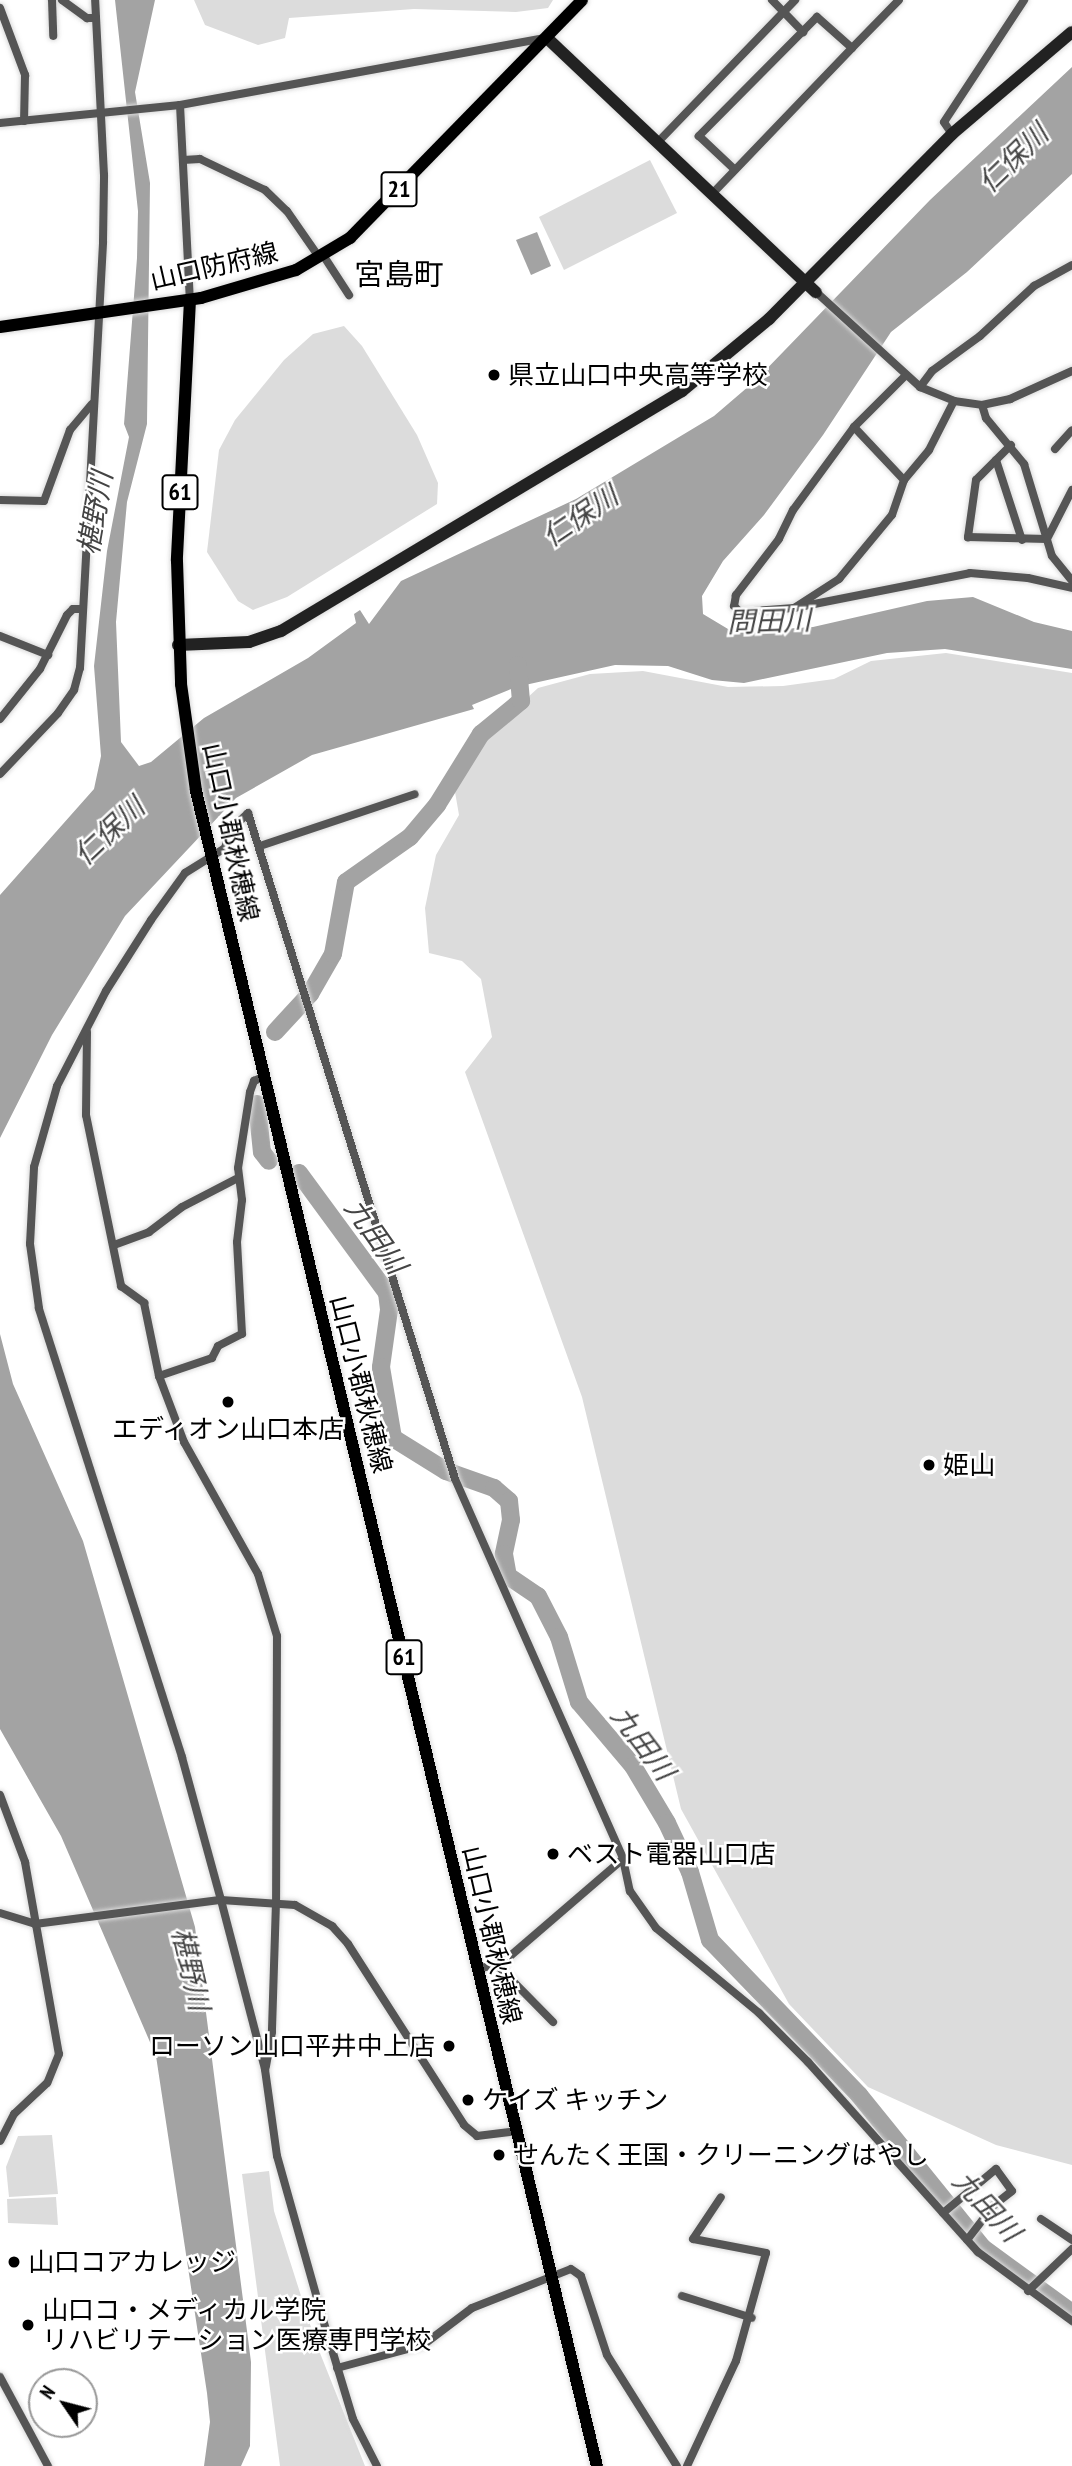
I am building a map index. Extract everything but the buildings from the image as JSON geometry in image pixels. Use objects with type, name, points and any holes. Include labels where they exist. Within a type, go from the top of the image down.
[{"type":"main road","name":"山口防府線","points":[[6,326],[190,300],[272,280],[321,256],[350,238],[582,0]]},
{"type":"main road","name":"山口小郡秋穂線","points":[[190,300],[178,528],[178,645],[196,791],[597,2466]]},
{"type":"street","points":[[52,0],[53,36]]},
{"type":"street","points":[[62,0],[87,18],[96,18]]},
{"type":"street","points":[[0,774],[58,713],[74,690],[80,668],[92,404],[103,311],[105,114],[94,0]]},
{"type":"street","points":[[772,0],[803,32]]},
{"type":"street","points":[[657,142],[795,0]]},
{"type":"street","points":[[712,194],[899,0]]},
{"type":"street","points":[[952,134],[944,122],[1024,0]]},
{"type":"street","points":[[0,9],[25,75],[24,121]]},
{"type":"street","points":[[734,169],[699,136],[817,17],[852,48]]},
{"type":"street","points":[[178,645],[249,642],[281,631],[682,391],[737,347],[952,134],[1072,32]]},
{"type":"street","points":[[0,122],[178,105],[505,49],[547,38],[903,374],[920,387],[954,401],[982,405],[1010,399],[1072,371]]},
{"type":"street","points":[[178,105],[190,300]]},
{"type":"street","points":[[183,160],[200,159],[265,190],[287,211],[349,295]]},
{"type":"street","points":[[920,387],[932,371],[980,336],[1034,286],[1072,265]]},
{"type":"street","points":[[903,374],[854,427],[793,510],[779,539],[736,595],[734,606],[740,612],[794,608],[970,573],[1028,578],[1072,588]]},
{"type":"street","points":[[794,608],[839,579],[892,515],[904,480],[935,441],[954,401]]},
{"type":"street","points":[[0,500],[44,501],[70,430],[92,404]]},
{"type":"street","points":[[982,405],[986,418],[1011,446],[1035,490],[1047,539],[1058,568],[1072,581]]},
{"type":"street","points":[[854,427],[904,480]]},
{"type":"street","points":[[1055,449],[1072,430]]},
{"type":"street","points":[[1011,446],[976,480],[968,537],[1047,539]]},
{"type":"street","points":[[996,460],[1022,540]]},
{"type":"street","points":[[1047,539],[1072,490]]},
{"type":"street","points":[[0,719],[48,655],[67,615],[73,609],[81,609]]},
{"type":"street","points":[[0,636],[48,655]]},
{"type":"street","points":[[260,846],[415,794]]},
{"type":"street","points":[[377,2466],[353,2419],[277,2156],[265,2069],[183,1756],[39,1308],[29,1213],[34,1167],[53,1098],[88,1026],[172,891],[186,873],[211,852],[225,848],[230,830],[248,813],[456,1479],[623,1859],[630,1891],[656,1928],[759,2012],[970,2237],[1072,2321]]},
{"type":"street","points":[[88,1026],[86,1115],[121,1286],[144,1303],[159,1376],[184,1442],[258,1574],[277,1636],[276,1902],[272,2032],[265,2069]]},
{"type":"street","points":[[159,1376],[212,1358],[218,1346],[242,1334],[237,1216],[243,1200],[238,1178],[250,1092],[254,1081],[263,1077]]},
{"type":"street","points":[[114,1245],[149,1232],[182,1207],[238,1178]]},
{"type":"street","points":[[0,1795],[21,1844],[38,1924],[59,2054],[47,2083],[14,2114],[0,2141]]},
{"type":"street","points":[[477,1969],[497,1965],[623,1859]]},
{"type":"street","points":[[0,1913],[38,1924],[221,1900],[276,1902],[316,1915],[348,1944],[464,2125],[477,2136],[516,2131]]},
{"type":"street","points":[[497,1965],[553,2022]]},
{"type":"street","points":[[945,2210],[996,2169],[1013,2191],[994,2205],[970,2237]]},
{"type":"street","points":[[687,2466],[752,2318],[766,2253],[693,2239],[721,2197]]},
{"type":"street","points":[[1041,2219],[1072,2240]]},
{"type":"street","points":[[1030,2287],[1062,2263],[1072,2249]]},
{"type":"street","points":[[337,2368],[423,2345],[472,2308],[552,2274],[571,2269],[580,2276],[607,2355],[677,2466]]},
{"type":"street","points":[[682,2296],[752,2318]]},
{"type":"street","points":[[0,2377],[48,2466]]},
{"type":"shaded area","points":[[194,0],[553,0],[548,8],[516,12],[414,9],[289,18],[285,38],[258,45],[205,25]]},
{"type":"shaded area","points":[[650,160],[677,213],[564,270],[539,217]]},
{"type":"shaded area","points":[[344,326],[362,346],[417,435],[438,483],[437,504],[287,597],[253,610],[238,601],[207,552],[219,450],[235,420],[284,360],[313,334]]},
{"type":"shaded area","points":[[946,653],[1072,673],[1072,2165],[996,2145],[868,2087],[789,2004],[681,1809],[582,1397],[465,1072],[492,1037],[481,979],[462,961],[429,953],[425,908],[436,855],[459,815],[455,792],[481,740],[538,688],[590,674],[643,671],[728,687],[783,686],[834,679],[871,661]]},
{"type":"shaded area","points":[[52,2135],[58,2194],[9,2197],[6,2167],[18,2136]]},
{"type":"shaded area","points":[[269,2171],[274,2211],[316,2343],[365,2466],[280,2466],[242,2174]]},
{"type":"shaded area","points":[[56,2197],[58,2225],[8,2223],[7,2199]]},
{"type":"water","name":"仁保川","points":[[115,0],[155,0],[135,92],[150,183],[147,424],[127,502],[116,622],[121,742],[139,766],[151,762],[204,718],[308,658],[356,623],[354,614],[360,610],[369,624],[401,581],[576,499],[714,416],[756,380],[930,200],[1072,67],[1072,174],[967,272],[891,332],[823,435],[764,515],[723,561],[702,596],[703,614],[733,632],[813,627],[927,601],[973,597],[1034,622],[1072,631],[1072,669],[945,649],[887,653],[744,683],[712,680],[668,666],[615,665],[516,687],[472,705],[474,709],[312,755],[236,798],[125,916],[52,1035],[0,1138],[0,895],[94,789],[101,756],[94,666],[107,551],[129,437],[124,424],[138,211]]},
{"type":"water","points":[[537,232],[551,266],[531,275],[516,240]]},
{"type":"water","name":"椹野川","points":[[0,1334],[13,1384],[83,1541],[195,1927],[251,2362],[250,2446],[241,2466],[204,2466],[210,2422],[207,2393],[156,2056],[61,1836],[0,1729]]},
{"type":"waterway","name":"九田川","points":[[275,1032],[310,994],[333,954],[346,882],[410,837],[437,805],[481,734],[521,701],[518,665]]},
{"type":"waterway","name":"九田川","points":[[257,1104],[262,1152],[269,1161]]},
{"type":"waterway","name":"九田川","points":[[299,1173],[387,1293],[389,1310],[381,1367],[393,1438],[446,1471],[494,1488],[509,1501],[511,1520],[504,1554],[508,1576],[538,1596],[559,1637],[579,1702],[633,1766],[667,1823],[690,1872],[710,1940],[859,2095],[983,2248],[1072,2313]]},
{"type":"place","name":"県立山口中央高等学校","points":[[494,375]]},
{"type":"place","name":"エディオン山口本店","points":[[228,1402]]},
{"type":"place","name":"姫山","points":[[929,1465]]},
{"type":"place","name":"ベスト電器山口店","points":[[553,1854]]},
{"type":"place","name":"ローソン山口平井中上店","points":[[449,2046]]},
{"type":"place","name":"ケイズ キッチン","points":[[468,2100]]},
{"type":"place","name":"せんたく王国・クリーニングはやし","points":[[499,2155]]},
{"type":"place","name":"山口コアカレッジ","points":[[14,2262]]},
{"type":"place","name":"山口コ・メディカル学院 リハビリテーション医療専門学校","points":[[28,2325]]},
{"type":"district","name":"宮島町","points":[[399,274]]},
{"type":"water label","name":"問田川","points":[[769,621]]}]
